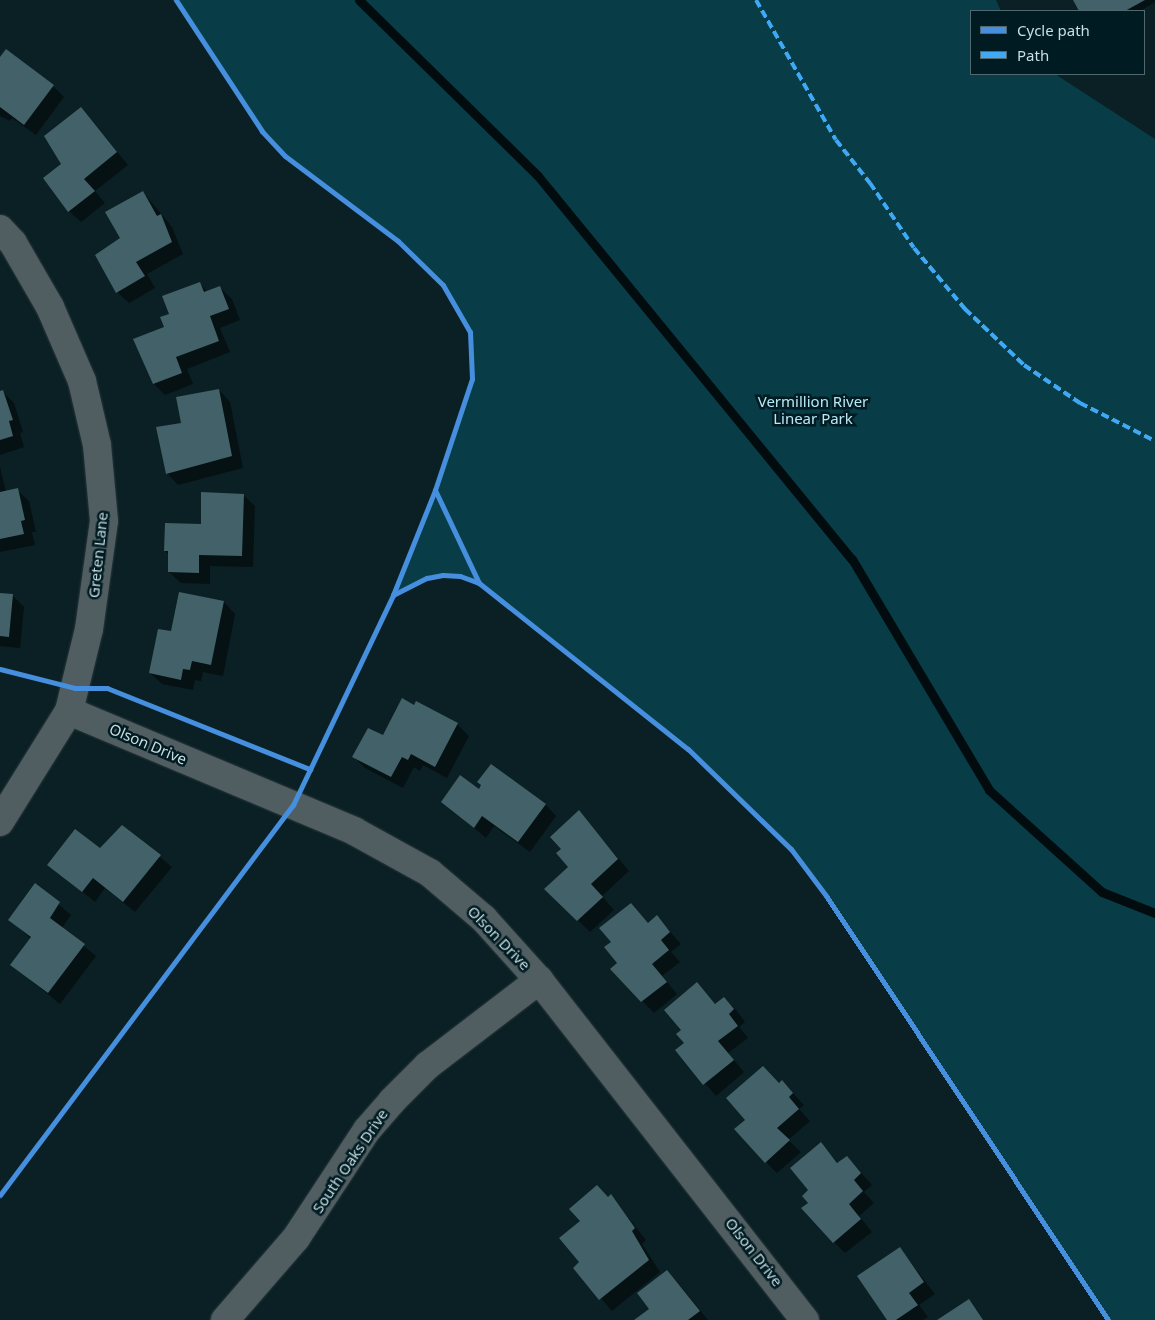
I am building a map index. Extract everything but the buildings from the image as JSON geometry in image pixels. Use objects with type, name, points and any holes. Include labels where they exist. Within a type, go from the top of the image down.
[{"type":"street","name":"Greten Lane","points":[[0,229],[13,243],[50,307],[82,381],[97,444],[104,521],[89,629],[69,711],[0,822]]},
{"type":"street","name":"Olson Drive","points":[[69,711],[354,831],[430,873],[484,919],[539,980],[805,1320]]},
{"type":"street","name":"South Oaks Drive","points":[[225,1320],[296,1238],[367,1130],[392,1101],[428,1065],[539,980]]},
{"type":"green space","name":"Vermillion River Linear Park","points":[[176,0],[996,0],[1001,10],[970,10],[970,75],[1057,75],[1155,139],[1155,1320],[1108,1320],[827,897],[791,849],[688,749],[479,583],[460,576],[443,575],[427,578],[393,595],[435,490],[472,379],[470,332],[443,285],[398,241],[285,156],[262,131]]},
{"type":"waterway","points":[[359,0],[538,176],[852,559],[989,790],[1102,892],[1155,913]]},
{"type":"marked path","points":[[756,0],[836,140],[870,183],[914,248],[965,309],[1024,365],[1080,403],[1155,441]]},
{"type":"cycle path","points":[[0,1195],[293,805],[393,595],[435,490],[472,379],[470,332],[443,285],[398,241],[285,156],[262,131],[176,0]]},
{"type":"cycle path","points":[[435,490],[479,583]]},
{"type":"cycle path","points":[[393,595],[427,578],[443,575],[460,576],[479,583],[688,749],[791,849],[827,897],[1108,1320]]},
{"type":"cycle path","points":[[0,669],[75,688],[107,688],[310,769]]}]
